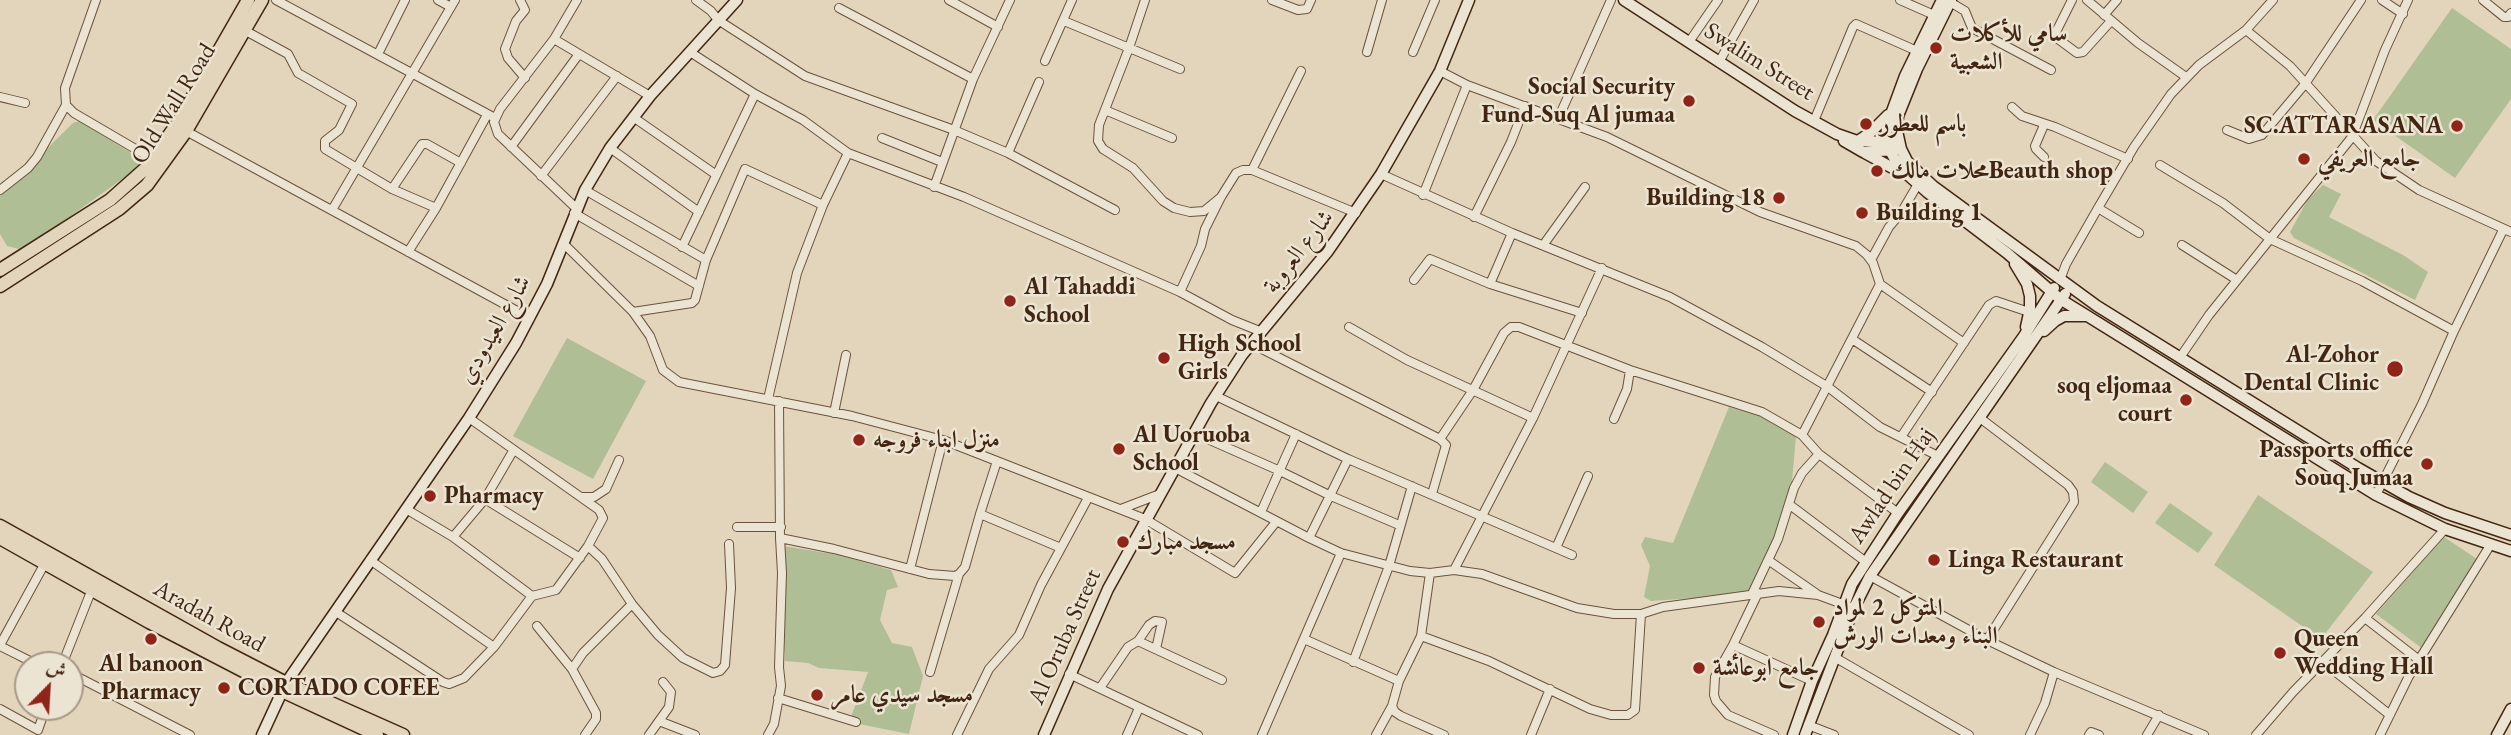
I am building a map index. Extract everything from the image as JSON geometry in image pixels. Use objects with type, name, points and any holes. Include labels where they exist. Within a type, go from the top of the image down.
[{"type":"main road","name":"Old Wall Road","points":[[0,286],[129,202],[148,185],[248,0]]},
{"type":"main road","name":"Old Wall Road","points":[[1,267],[110,200],[159,162],[186,131],[262,0]]},
{"type":"main road","name":"شارع العيدودي","points":[[262,735],[284,687],[469,418],[516,344],[530,318],[585,190],[610,148],[650,96],[737,0]]},
{"type":"main road","name":"شارع العروبة","points":[[1145,520],[1229,373],[1328,251],[1381,174],[1440,71],[1469,0]]},
{"type":"main road","name":"Swalim Street","points":[[1624,0],[1863,152],[1915,181]]},
{"type":"main road","points":[[1948,1],[1934,15],[1917,51],[1898,116],[1894,146],[1900,168],[2007,253],[2056,296],[2376,495],[2445,529],[2511,551]]},
{"type":"main road","points":[[1948,1],[1890,113],[1885,134],[1907,161],[1933,186],[2070,287],[2383,482],[2445,513],[2511,534]]},
{"type":"main road","points":[[1857,141],[1870,133],[1890,113]]},
{"type":"main road","name":"Swalim Street","points":[[1837,134],[1857,141],[1894,146]]},
{"type":"main road","points":[[1863,152],[1894,146]]},
{"type":"main road","points":[[2007,253],[2027,284],[2030,296],[2027,339]]},
{"type":"main road","name":"Awlad bin Haj","points":[[1806,730],[1836,658],[1849,607],[1866,562],[1938,457],[2027,339],[2056,296],[2060,280]]},
{"type":"main road","name":"Awlad bin Haj","points":[[2056,296],[2070,287]]},
{"type":"main road","points":[[2027,339],[2064,316],[2085,316],[2101,323]]},
{"type":"main road","name":"Awlad bin Haj","points":[[1793,735],[1812,681],[1849,607],[1980,418],[2027,339]]},
{"type":"main road","name":"Al Oruba Street","points":[[1044,735],[1098,611],[1145,520]]},
{"type":"main road","name":"Aradah Road","points":[[0,526],[284,687],[403,735]]},
{"type":"main road","name":"Aradah Road","points":[[1,541],[149,622],[377,735]]},
{"type":"main road","points":[[2497,735],[2509,715]]},
{"type":"street","points":[[0,190],[28,168],[37,157],[66,105],[65,88],[96,0]]},
{"type":"street","points":[[276,0],[491,116],[498,134],[575,211],[699,286]]},
{"type":"street","points":[[378,54],[403,3],[391,0]]},
{"type":"street","points":[[332,210],[453,3],[438,0]]},
{"type":"street","points":[[520,0],[525,10],[516,20],[505,48],[508,58],[525,78]]},
{"type":"street","points":[[408,253],[491,116],[525,78],[554,39],[576,0]]},
{"type":"street","points":[[696,0],[718,20],[812,79],[954,130],[1008,153],[1115,210]]},
{"type":"street","points":[[949,0],[998,27]]},
{"type":"street","points":[[934,187],[973,79],[1010,0]]},
{"type":"street","points":[[1045,61],[1072,0]]},
{"type":"street","points":[[1145,0],[1105,110],[1098,141],[1103,149],[1133,168],[1163,201],[1174,208],[1190,212],[1204,211],[1221,197]]},
{"type":"street","points":[[1272,0],[1298,10],[1307,9],[1311,0]]},
{"type":"street","points":[[1367,52],[1382,0]]},
{"type":"street","points":[[1413,52],[1435,0]]},
{"type":"street","points":[[1558,119],[1611,0]]},
{"type":"street","points":[[1689,42],[1718,0]]},
{"type":"street","points":[[1719,62],[1754,0]]},
{"type":"street","points":[[1900,0],[1934,15]]},
{"type":"street","points":[[2087,0],[2161,61],[2186,77]]},
{"type":"street","points":[[2068,1],[2054,36],[2078,54],[2083,52],[2118,0]]},
{"type":"street","points":[[2060,280],[2066,264],[2098,208],[2171,94],[2186,77],[2246,30],[2273,0]]},
{"type":"street","points":[[2227,130],[2249,139],[2262,135],[2305,84],[2361,0]]},
{"type":"street","points":[[2382,0],[2403,14]]},
{"type":"street","points":[[2181,356],[2237,280],[2352,137],[2385,50],[2408,0]]},
{"type":"street","points":[[2483,0],[2504,17],[2511,13]]},
{"type":"street","points":[[1948,1],[1965,11],[1972,28],[2052,70]]},
{"type":"street","points":[[839,8],[973,79]]},
{"type":"street","points":[[1064,21],[1180,69]]},
{"type":"street","points":[[1814,121],[1856,24],[1917,51]]},
{"type":"street","points":[[244,30],[288,54],[298,73],[352,104],[339,130],[325,141],[325,149],[392,189],[436,208]]},
{"type":"street","points":[[2246,30],[2290,66],[2376,161],[2439,200],[2507,231],[2454,331],[2422,404],[2376,495]]},
{"type":"street","points":[[554,39],[650,96]]},
{"type":"street","points":[[690,52],[803,120],[848,153],[964,197],[1180,292],[1232,320],[1262,332]]},
{"type":"street","points":[[511,147],[579,54]]},
{"type":"street","points":[[1252,170],[1301,71]]},
{"type":"street","points":[[1440,71],[1466,85],[1607,138],[1760,212],[1856,247],[1871,260],[1880,284],[1964,344]]},
{"type":"street","points":[[541,176],[617,76]]},
{"type":"street","points":[[1008,153],[1039,82]]},
{"type":"street","points":[[1423,195],[1466,85]]},
{"type":"street","points":[[681,247],[755,93]]},
{"type":"street","points":[[0,97],[25,103]]},
{"type":"street","points":[[66,105],[74,113],[159,162]]},
{"type":"street","points":[[1474,217],[1511,142],[1525,106]]},
{"type":"street","points":[[2012,107],[2022,116],[2128,159]]},
{"type":"street","points":[[1105,110],[1172,138]]},
{"type":"street","points":[[633,117],[715,174]]},
{"type":"street","points":[[2044,125],[2035,146],[2045,157]]},
{"type":"street","points":[[186,131],[530,318]]},
{"type":"street","points":[[882,138],[942,162]]},
{"type":"street","points":[[392,189],[422,144],[427,144],[461,163]]},
{"type":"street","points":[[610,148],[699,212]]},
{"type":"street","points":[[768,399],[791,295],[823,205],[848,153]]},
{"type":"street","points":[[2160,165],[2223,203],[2270,239],[2362,281],[2454,331]]},
{"type":"street","points":[[633,312],[692,303],[696,298],[706,260],[745,169],[823,205]]},
{"type":"street","points":[[1180,292],[1201,246],[1205,229],[1236,173],[1252,170],[1356,214]]},
{"type":"street","points":[[1381,174],[1474,217],[1602,268],[1690,307],[1762,346],[1829,387],[1862,414],[1938,457]]},
{"type":"street","points":[[1871,260],[1915,181]]},
{"type":"street","points":[[1544,244],[1584,187]]},
{"type":"street","points":[[585,190],[706,260]]},
{"type":"street","points":[[2098,208],[2139,233]]},
{"type":"street","points":[[1490,284],[1512,233]]},
{"type":"street","points":[[563,243],[633,312],[650,336],[663,370],[679,382],[834,413],[943,440],[1121,509],[1145,520],[1234,573],[1276,522]]},
{"type":"street","points":[[2182,244],[2237,280]]},
{"type":"street","points":[[1413,280],[1430,259],[1490,284],[1582,313]]},
{"type":"street","points":[[1,267],[12,279]]},
{"type":"street","points":[[1454,570],[1533,418],[1602,268]]},
{"type":"street","points":[[1802,435],[1880,284]]},
{"type":"street","points":[[1901,438],[1992,302],[2029,312]]},
{"type":"street","points":[[1349,327],[1407,360],[1533,418]]},
{"type":"street","points":[[1440,439],[1473,390],[1504,333],[1511,327],[1526,329],[1630,370],[1762,412],[1802,435],[1819,454],[1898,513]]},
{"type":"street","points":[[1852,339],[1932,392]]},
{"type":"street","points":[[1252,344],[1440,439],[1446,445],[1432,494]]},
{"type":"street","points":[[834,413],[846,355]]},
{"type":"street","points":[[1614,419],[1627,389],[1630,370]]},
{"type":"street","points":[[1216,396],[1348,459],[1572,555]]},
{"type":"street","points":[[768,735],[774,724],[781,686],[779,401]]},
{"type":"street","points":[[336,612],[449,684],[464,678],[494,647],[532,596],[556,590],[580,558],[603,514],[469,418]]},
{"type":"street","points":[[1980,418],[2068,485],[2073,492],[2074,502],[1987,640]]},
{"type":"street","points":[[1194,433],[1399,524]]},
{"type":"street","points":[[1261,512],[1296,434]]},
{"type":"street","points":[[910,569],[943,440]]},
{"type":"street","points":[[453,537],[485,499],[513,451]]},
{"type":"street","points":[[1774,735],[1728,715],[1716,701],[1715,677],[1733,645],[1802,473],[1819,454]]},
{"type":"street","points":[[1309,538],[1348,459]]},
{"type":"street","points":[[582,498],[594,497],[606,489],[619,460]]},
{"type":"street","points":[[930,672],[997,461]]},
{"type":"street","points":[[1175,468],[1341,553],[1389,566],[1430,573],[1454,570],[1500,579],[1577,608],[1614,614],[1641,614],[1662,607],[1755,593],[1779,591],[1818,595]]},
{"type":"street","points":[[1556,548],[1588,476]]},
{"type":"street","points":[[1353,662],[1389,566],[1412,486]]},
{"type":"street","points":[[1121,509],[1160,495]]},
{"type":"street","points":[[957,735],[989,669],[1019,635],[1041,584],[1088,498]]},
{"type":"street","points":[[485,499],[580,558]]},
{"type":"street","points":[[1790,505],[1866,562]]},
{"type":"street","points":[[406,509],[453,537],[532,596]]},
{"type":"street","points":[[980,514],[1061,548]]},
{"type":"street","points":[[737,527],[781,527]]},
{"type":"street","points":[[2256,735],[2445,529]]},
{"type":"street","points":[[780,538],[943,576],[959,574]]},
{"type":"street","points":[[588,546],[602,559],[643,620],[677,654],[713,673],[720,671],[725,665],[730,601],[729,544]]},
{"type":"street","points":[[2380,735],[2419,660],[2491,544]]},
{"type":"street","points":[[1262,735],[1341,553]]},
{"type":"street","points":[[370,560],[494,647]]},
{"type":"street","points":[[1768,560],[1818,595],[1849,607]]},
{"type":"street","points":[[0,646],[45,564]]},
{"type":"street","points":[[1376,735],[1392,706],[1399,681],[1421,636],[1430,573]]},
{"type":"street","points":[[1870,576],[1987,640],[2054,672],[2204,735]]},
{"type":"street","points":[[68,651],[92,589]]},
{"type":"street","points":[[572,669],[583,653],[632,604]]},
{"type":"street","points":[[1421,636],[1489,661],[1590,709],[1611,715],[1633,714],[1641,614]]},
{"type":"street","points":[[2365,618],[2419,660]]},
{"type":"street","points":[[1100,688],[1128,647],[1138,641],[1155,621],[1162,622],[1156,649]]},
{"type":"street","points":[[537,626],[572,669],[596,713],[596,719],[585,735]]},
{"type":"street","points":[[1304,639],[1399,681]]},
{"type":"street","points":[[1138,641],[1222,680]]},
{"type":"street","points":[[1733,645],[1812,681]]},
{"type":"street","points":[[1836,658],[1969,735]]},
{"type":"street","points":[[2322,660],[2390,715]]},
{"type":"street","points":[[2030,735],[2045,703],[2054,672]]},
{"type":"street","points":[[1069,674],[1198,735]]},
{"type":"street","points":[[84,681],[190,735]]},
{"type":"street","points":[[649,735],[669,707],[671,692],[663,682]]},
{"type":"street","points":[[1531,735],[1550,689]]},
{"type":"street","points":[[778,698],[856,722]]},
{"type":"street","points":[[1392,706],[1401,716],[1444,735]]},
{"type":"street","points":[[1128,735],[1139,708]]},
{"type":"street","points":[[0,709],[47,735]]},
{"type":"street","points":[[2147,735],[2159,715]]},
{"type":"street","points":[[38,730],[41,721]]},
{"type":"street","points":[[659,721],[695,735]]},
{"type":"street","points":[[1806,730],[1834,735]]},
{"type":"street","points":[[2089,735],[2091,732],[2099,735]]},
{"type":"green space","points":[[2452,8],[2511,49],[2511,99],[2455,178],[2373,120]]},
{"type":"green space","points":[[79,121],[146,162],[23,250],[7,246],[0,234],[0,195],[73,123]]},
{"type":"green space","points":[[2323,185],[2341,194],[2329,217],[2403,255],[2428,272],[2415,300],[2294,238],[2290,232],[2308,199]]},
{"type":"green space","points":[[567,338],[646,381],[593,479],[513,436]]},
{"type":"green space","points":[[1729,407],[1765,418],[1796,436],[1790,505],[1752,594],[1651,601],[1644,597],[1650,566],[1641,545],[1645,537],[1673,543]]},
{"type":"green space","points":[[2105,462],[2148,492],[2133,513],[2091,482]]},
{"type":"green space","points":[[2258,495],[2373,572],[2321,639],[2214,565]]},
{"type":"green space","points":[[2170,503],[2213,533],[2198,553],[2155,523]]},
{"type":"green space","points":[[2444,537],[2477,559],[2423,649],[2376,614]]},
{"type":"green space","points":[[783,546],[839,555],[891,570],[898,587],[887,590],[880,620],[892,643],[912,647],[923,676],[909,734],[849,722],[868,672],[819,668],[808,663],[785,661]]},
{"type":"place","name":"سامي للأكلات الشعبية","points":[[1936,48]]},
{"type":"place","name":"Social Security Fund-Suq Al jumaa","points":[[1689,101]]},
{"type":"place","name":"باسم للعطور","points":[[1866,124]]},
{"type":"place","name":"SC.ATTARASANA","points":[[2457,126]]},
{"type":"place","name":"جامع العريفي","points":[[2304,159]]},
{"type":"place","name":"محلات مالكBeauth shop","points":[[1877,171]]},
{"type":"place","name":"Building 18","points":[[1779,198]]},
{"type":"place","name":"Building 1","points":[[1862,213]]},
{"type":"place","name":"Al Tahaddi School","points":[[1010,301]]},
{"type":"place","name":"High School Girls","points":[[1164,358]]},
{"type":"place","name":"Al-Zohor Dental Clinic","points":[[2395,369]]},
{"type":"place","name":"soq eljomaa court","points":[[2186,400]]},
{"type":"place","name":"منزل ابناء فروجه","points":[[859,440]]},
{"type":"place","name":"Al Uoruoba School","points":[[1119,449]]},
{"type":"place","name":"Passports office Souq Jumaa","points":[[2427,464]]},
{"type":"place","name":"Pharmacy","points":[[430,496]]},
{"type":"place","name":"مسجد مبارك","points":[[1123,542]]},
{"type":"place","name":"Linga Restaurant","points":[[1934,560]]},
{"type":"place","name":"المتوكل 2 لمواد البناء ومعدات الورش","points":[[1819,622]]},
{"type":"place","name":"Al banoon Pharmacy","points":[[151,639]]},
{"type":"place","name":"Queen Wedding Hall","points":[[2280,653]]},
{"type":"place","name":"جامع ابوعائشة","points":[[1699,668]]},
{"type":"place","name":"CORTADO COFEE","points":[[224,688]]},
{"type":"place","name":"مسجد سيدي عامر","points":[[817,695]]}]
